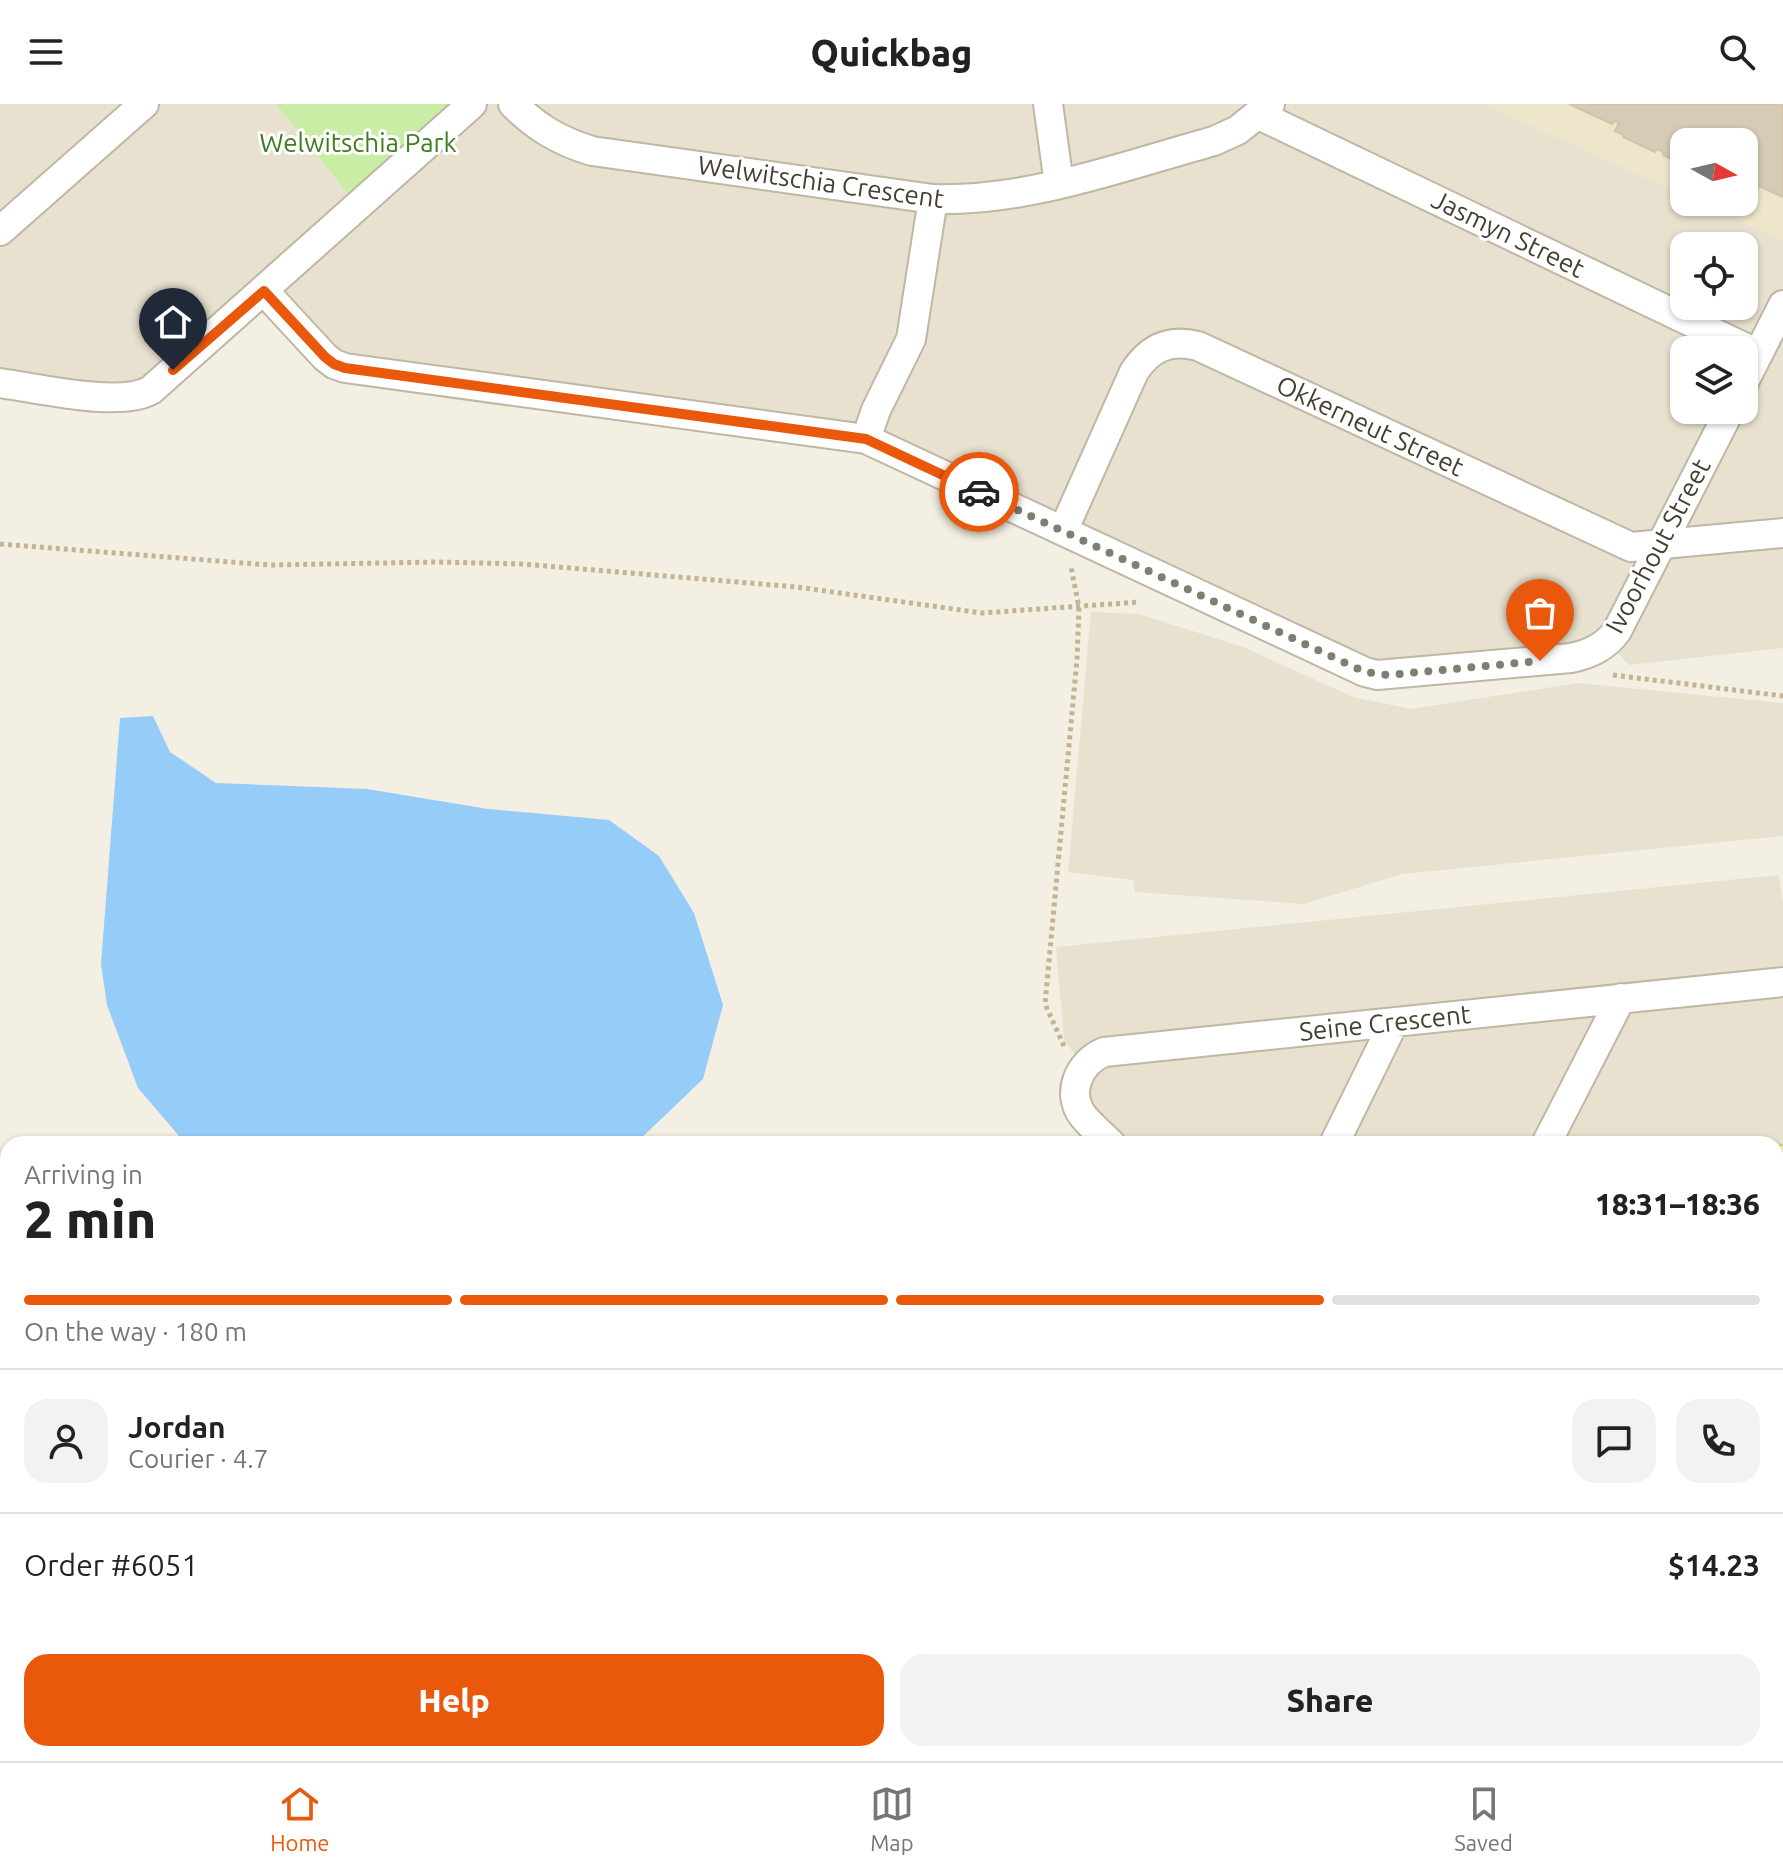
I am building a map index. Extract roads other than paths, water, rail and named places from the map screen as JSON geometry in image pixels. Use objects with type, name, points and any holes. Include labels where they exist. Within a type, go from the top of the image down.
[{"type":"street","points":[[0,231],[144,104]]},
{"type":"street","points":[[0,383],[119,399],[140,396],[151,390],[472,104]]},
{"type":"street","name":"Welwitschia Crescent","points":[[513,104],[547,133],[592,151],[933,199],[995,197],[1059,184],[1214,141],[1238,130],[1264,110]]},
{"type":"street","points":[[1048,104],[1059,184]]},
{"type":"street","name":"Jasmyn Street","points":[[1264,110],[1722,336]]},
{"type":"street","points":[[866,439],[876,410],[911,339],[933,199]]},
{"type":"street","name":"Ivoorhout Street","points":[[264,291],[325,357],[345,368],[866,439],[1351,666],[1377,675],[1571,658],[1605,645],[1617,631],[1723,424]]},
{"type":"street","points":[[1758,354],[1783,305]]},
{"type":"street","name":"Okkerneut Street","points":[[1063,531],[1142,359],[1154,349],[1183,342],[1213,353],[1631,547],[1783,533]]},
{"type":"street","name":"Seine Crescent","points":[[1103,1136],[1082,1115],[1075,1096],[1078,1076],[1089,1061],[1104,1052],[1783,982]]},
{"type":"street","points":[[1550,1136],[1621,998]]},
{"type":"street","points":[[1338,1136],[1394,1022]]},
{"type":"water","points":[[153,716],[170,752],[216,783],[367,789],[488,809],[609,820],[659,856],[694,913],[723,1005],[703,1079],[643,1136],[179,1136],[138,1088],[107,1005],[101,964],[120,718]]},
{"type":"park label","name":"Welwitschia Park","points":[[358,143]]}]
